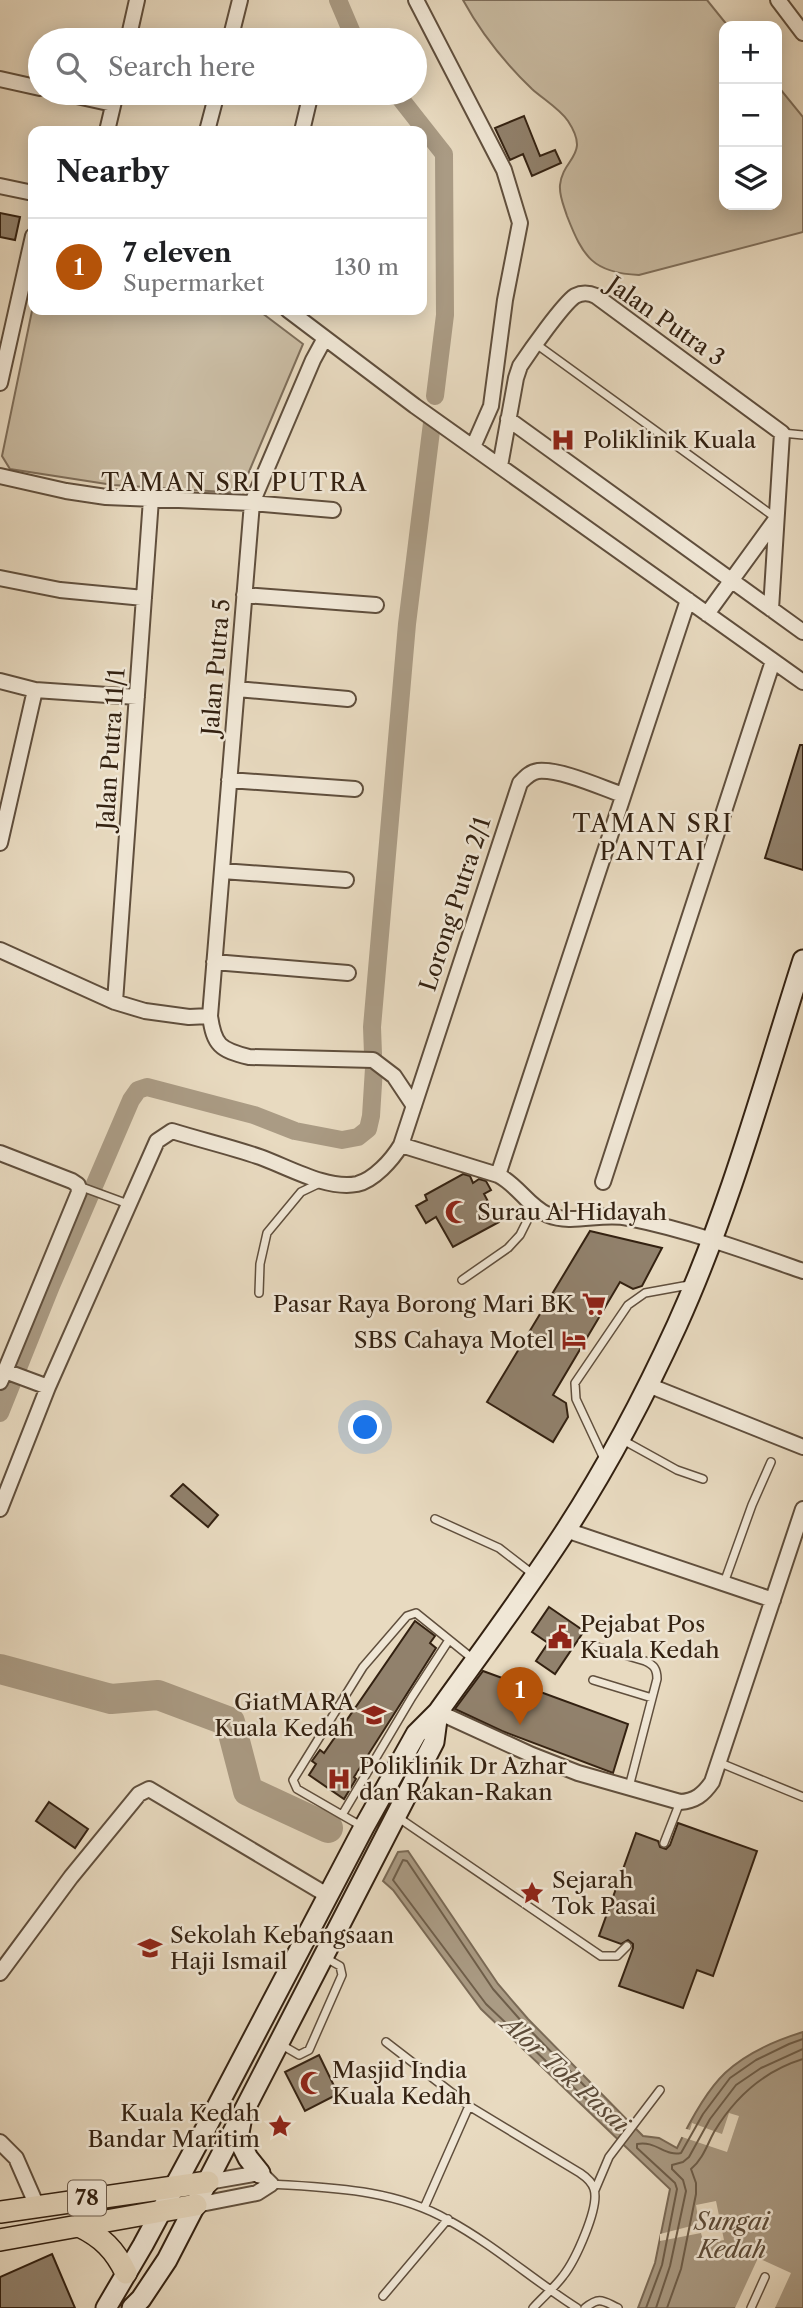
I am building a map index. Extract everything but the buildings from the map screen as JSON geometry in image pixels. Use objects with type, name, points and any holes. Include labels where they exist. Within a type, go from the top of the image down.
[{"type":"main road","points":[[106,2308],[161,2213],[327,1895],[416,1734],[438,1712],[566,1530],[648,1385],[713,1240],[803,960]]},
{"type":"main road","points":[[142,2305],[242,2117],[434,1742],[438,1712]]},
{"type":"main road","points":[[242,2117],[238,2138],[248,2158],[266,2178]]},
{"type":"main road","name":"78","points":[[0,2211],[208,2182]]},
{"type":"main road","name":"78","points":[[0,2240],[196,2205]]},
{"type":"main road","points":[[79,2226],[108,2244],[126,2273]]},
{"type":"street","points":[[130,28],[136,0]]},
{"type":"street","points":[[233,28],[240,0]]},
{"type":"street","points":[[415,0],[503,170],[520,223],[505,300],[491,406],[473,447]]},
{"type":"street","points":[[778,0],[803,33]]},
{"type":"street","points":[[0,79],[28,85]]},
{"type":"street","points":[[108,126],[113,105]]},
{"type":"street","points":[[209,126],[214,105]]},
{"type":"street","points":[[303,126],[308,105]]},
{"type":"street","points":[[0,186],[28,192]]},
{"type":"street","points":[[0,383],[28,258]]},
{"type":"street","name":"Jalan Putra 3","points":[[500,466],[520,366],[568,302],[582,293],[590,293],[782,433]]},
{"type":"street","points":[[295,315],[473,447],[803,682]]},
{"type":"street","name":"Jalan Putra 5","points":[[210,1016],[251,503],[325,338]]},
{"type":"street","points":[[509,419],[803,632]]},
{"type":"street","points":[[771,609],[782,433]]},
{"type":"street","points":[[0,476],[66,491],[106,496],[333,510]]},
{"type":"street","name":"Jalan Putra 11/1","points":[[115,1002],[152,499]]},
{"type":"street","points":[[707,614],[777,518]]},
{"type":"street","points":[[0,578],[60,590],[144,598]]},
{"type":"street","points":[[244,595],[376,605]]},
{"type":"street","points":[[498,1175],[688,600]]},
{"type":"street","points":[[603,1182],[773,661]]},
{"type":"street","points":[[0,681],[35,690],[137,697]]},
{"type":"street","points":[[237,689],[348,698]]},
{"type":"street","points":[[0,843],[35,690]]},
{"type":"street","name":"Lorong Putra 2/1","points":[[401,1146],[520,783],[537,771],[556,773],[623,795]]},
{"type":"street","points":[[229,780],[355,789]]},
{"type":"street","points":[[222,871],[346,880]]},
{"type":"street","points":[[0,950],[115,1002],[166,1015],[210,1016],[213,1037],[220,1046],[230,1052],[249,1057],[373,1060],[394,1076],[414,1106]]},
{"type":"street","points":[[215,962],[348,973]]},
{"type":"street","points":[[0,1509],[48,1387],[128,1204],[158,1141],[172,1131],[258,1157],[322,1182],[357,1184],[366,1180],[393,1158],[401,1146],[498,1175],[507,1180],[534,1207],[559,1218],[629,1218],[713,1240],[803,1271]]},
{"type":"street","points":[[0,1153],[84,1187],[79,1192],[9,1375],[48,1387]]},
{"type":"street","points":[[648,1385],[803,1447]]},
{"type":"street","points":[[438,1712],[578,1773],[680,1802],[690,1801],[706,1791],[712,1782],[803,1509]]},
{"type":"street","points":[[566,1530],[773,1600]]},
{"type":"street","points":[[0,1973],[139,1794],[149,1789],[327,1895]]},
{"type":"street","points":[[0,2142],[16,2158],[37,2206]]},
{"type":"street","points":[[208,2182],[266,2178]]},
{"type":"street","points":[[196,2205],[257,2193],[266,2178]]},
{"type":"lane","points":[[536,344],[777,518]]},
{"type":"lane","points":[[782,433],[803,435]]},
{"type":"lane","points":[[259,1293],[260,1264],[267,1233],[300,1192],[322,1182]]},
{"type":"lane","points":[[84,1187],[128,1204]]},
{"type":"lane","points":[[462,1280],[508,1248],[520,1235],[534,1207]]},
{"type":"lane","points":[[606,1463],[576,1399],[575,1383],[619,1315],[637,1298],[645,1293],[695,1284]]},
{"type":"lane","points":[[620,1438],[677,1470],[703,1479]]},
{"type":"lane","points":[[723,1583],[771,1462]]},
{"type":"lane","points":[[435,1519],[499,1548],[534,1576]]},
{"type":"lane","points":[[364,1827],[297,1789],[293,1783],[363,1668],[407,1616],[416,1613],[475,1660]]},
{"type":"lane","points":[[342,1815],[449,1640]]},
{"type":"lane","points":[[594,1646],[653,1664],[657,1670],[629,1787]]},
{"type":"lane","points":[[593,1680],[652,1698]]},
{"type":"lane","points":[[718,1762],[803,1797]]},
{"type":"lane","points":[[664,1843],[680,1802]]},
{"type":"lane","points":[[396,1815],[601,1956],[617,1956],[627,1946]]},
{"type":"lane","points":[[280,2043],[299,2055],[309,2050],[342,1975],[340,1966],[324,1956]]},
{"type":"lane","points":[[386,2042],[469,2106],[580,2173],[590,2181],[595,2190]]},
{"type":"lane","points":[[533,2308],[565,2274],[586,2232],[595,2206],[595,2190],[609,2157],[660,2090]]},
{"type":"lane","points":[[424,2208],[469,2106]]},
{"type":"lane","points":[[266,2178],[373,2193],[424,2208],[448,2219],[577,2308]]},
{"type":"lane","points":[[383,2296],[448,2219]]},
{"type":"lane","points":[[751,2308],[765,2277]]},
{"type":"lane","points":[[585,2308],[600,2300],[618,2308]]},
{"type":"shaded area","points":[[463,0],[707,0],[724,21],[719,21],[719,210],[782,210],[782,91],[803,117],[803,232],[639,275],[623,274],[600,266],[579,242],[561,197],[562,176],[574,156],[577,142],[568,121],[503,58]]},
{"type":"shaded area","points":[[31,315],[265,315],[303,344],[240,493],[113,485],[10,469],[2,456]]},
{"type":"water","name":"Sungai Kedah","points":[[408,1851],[498,1984],[528,2019],[643,2136],[659,2138],[677,2148],[704,2098],[725,2073],[762,2048],[803,2032],[803,2308],[638,2308],[655,2263],[670,2189],[481,2009],[393,1890],[383,1881],[398,1852]]},
{"type":"pier","points":[[729,2113],[739,2116],[727,2152],[679,2136],[683,2128],[690,2130],[692,2123],[722,2134]]},
{"type":"pier","points":[[716,2201],[724,2240],[704,2244],[701,2233],[660,2241],[660,2234],[699,2224],[696,2205]]},
{"type":"pier","points":[[758,2258],[791,2273],[775,2308],[735,2308]]},
{"type":"waterway","points":[[338,0],[350,28]]},
{"type":"waterway","points":[[405,105],[422,126]]},
{"type":"waterway","points":[[427,132],[444,154],[445,315],[435,396]]},
{"type":"waterway","points":[[373,1054],[372,1027],[407,624],[432,423]]},
{"type":"waterway","points":[[0,1413],[51,1286],[131,1100],[138,1090],[147,1087],[254,1115],[295,1131],[342,1140],[358,1137],[368,1129],[374,1068]]},
{"type":"waterway","name":"Alor Tok Pasai","points":[[0,1669],[111,1699],[158,1695],[230,1722],[248,1791],[328,1828]]},
{"type":"place","name":"Poliklinik Kuala","points":[[563,440]]},
{"type":"place","name":"Surau Al Hidayah","points":[[457,1212]]},
{"type":"place","name":"Pasar Raya Borong Mari BK","points":[[594,1304]]},
{"type":"place","name":"SBS Cahaya Motel","points":[[574,1340]]},
{"type":"place","name":"Pejabat Pos Kuala Kedah","points":[[560,1637]]},
{"type":"place","name":"GiatMARA Kuala Kedah","points":[[374,1715]]},
{"type":"place","name":"7 eleven","points":[[520,1725]]},
{"type":"place","name":"Poliklinik Dr Azhar dan Rakan-Rakan","points":[[339,1779]]},
{"type":"place","name":"Sejarah Tok Pasai","points":[[532,1893]]},
{"type":"place","name":"Sekolah Kebangsaan Haji Ismail","points":[[150,1948]]},
{"type":"place","name":"Masjid India Kuala Kedah","points":[[312,2083]]},
{"type":"place","name":"Kuala Kedah Bandar Maritim","points":[[280,2126]]},
{"type":"district","name":"TAMAN SRI PUTRA","points":[[235,483]]},
{"type":"district","name":"TAMAN SRI PANTAI","points":[[653,838]]}]
